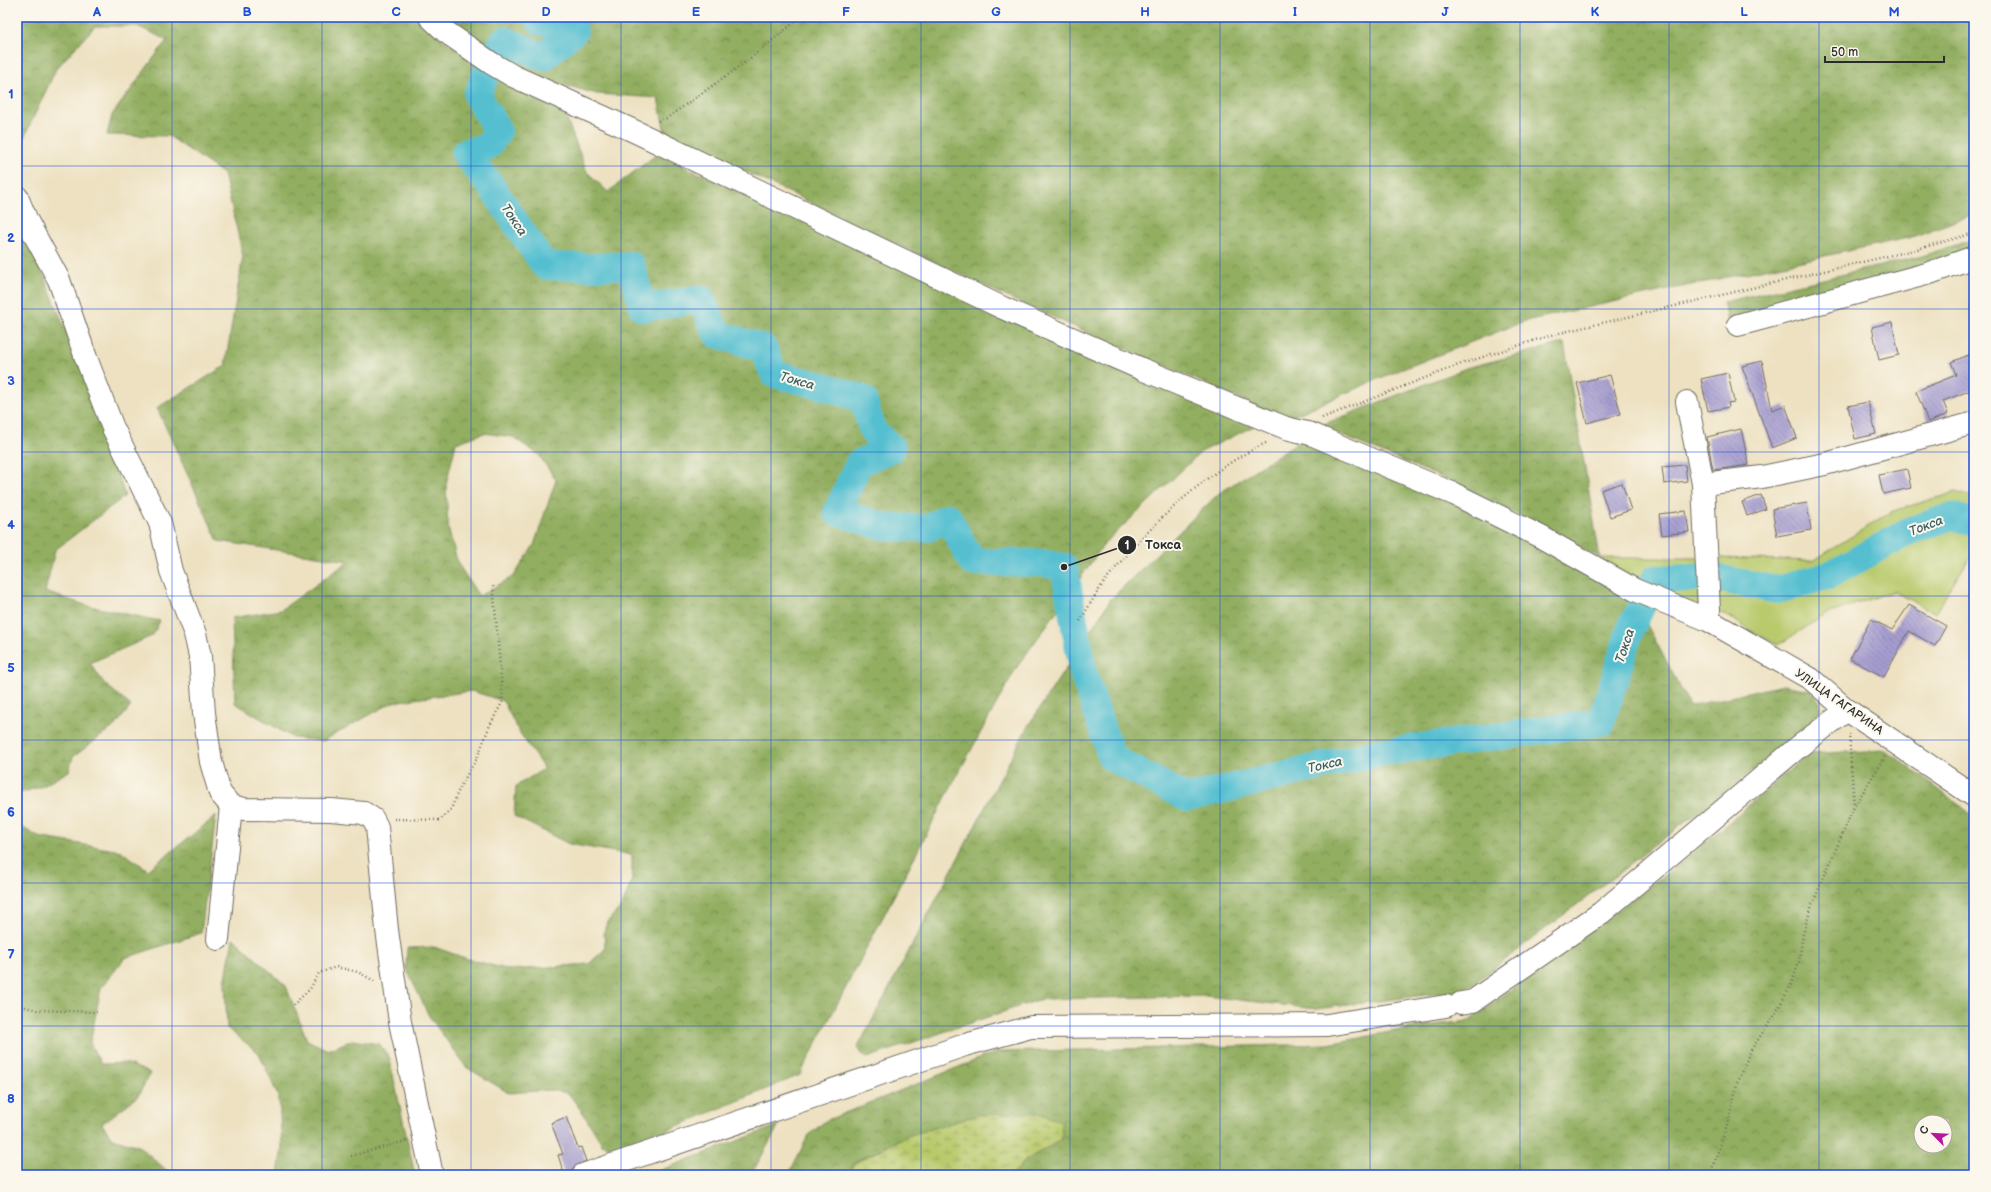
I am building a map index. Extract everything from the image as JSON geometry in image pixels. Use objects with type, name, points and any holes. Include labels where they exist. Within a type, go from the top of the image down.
[{"type":"street","name":"УЛИЦА ГАГАРИНА","points":[[430,17],[446,32],[512,76],[634,131],[1003,308],[1144,370],[1286,428],[1311,434],[1454,494],[1541,537],[1645,593],[1708,620],[1811,679],[1847,710],[1894,740],[1974,796]]},
{"type":"street","points":[[17,197],[59,280],[86,358],[113,428],[160,523],[171,571],[195,634],[200,656],[204,713],[211,762],[220,793],[231,806],[244,809],[351,811],[364,813],[373,819],[378,828],[384,907],[400,1022],[432,1175]]},
{"type":"street","points":[[1738,325],[1930,273],[1974,257]]},
{"type":"street","points":[[1687,402],[1703,484],[1709,610],[1708,620]]},
{"type":"street","points":[[1703,484],[1762,478],[1818,465],[1974,423]]},
{"type":"street","points":[[583,1175],[965,1045],[1031,1026],[1327,1025],[1473,1001],[1601,913],[1797,748],[1847,710]]},
{"type":"street","points":[[218,939],[231,806]]},
{"type":"path","points":[[634,131],[667,118],[743,64],[801,17]]},
{"type":"path","points":[[1080,620],[1108,578],[1155,525],[1211,475],[1253,449],[1295,429],[1461,364],[1551,335],[1918,249],[1974,233]]},
{"type":"path","points":[[373,819],[440,820],[451,809],[460,787],[477,758],[490,725],[503,701],[493,584]]},
{"type":"path","points":[[1847,710],[1854,807]]},
{"type":"path","points":[[1710,1175],[1728,1123],[1738,1080],[1751,1050],[1774,1016],[1791,985],[1799,962],[1802,934],[1812,905],[1854,807],[1894,740]]},
{"type":"path","points":[[293,1005],[310,989],[319,973],[336,967],[358,972],[396,992]]},
{"type":"path","points":[[17,1005],[37,1010],[97,1012]]},
{"type":"path","points":[[351,1156],[424,1137]]},
{"type":"green space","points":[[17,17],[418,17],[443,40],[507,82],[565,115],[587,172],[608,192],[657,154],[1254,426],[1201,452],[1105,543],[1015,670],[959,772],[800,1075],[620,1150],[602,1144],[581,1110],[568,1093],[550,1090],[509,1093],[466,1067],[429,1016],[406,968],[407,948],[434,947],[468,959],[510,970],[589,964],[605,949],[604,932],[607,922],[622,906],[632,880],[632,855],[569,844],[514,816],[516,786],[544,769],[518,730],[503,701],[472,691],[393,702],[323,741],[293,738],[235,703],[232,618],[281,610],[349,561],[218,541],[157,408],[225,366],[243,256],[224,174],[169,136],[107,135],[112,115],[167,40],[137,26],[95,26],[56,69],[23,140],[17,129]],"holes":[[[484,433],[513,437],[539,455],[556,480],[534,545],[514,576],[479,596],[458,564],[448,527],[446,484],[456,443]]]},
{"type":"green space","points":[[438,17],[515,17],[503,46],[517,17],[1974,17],[1974,214],[1912,237],[1525,321],[1385,376],[1286,419],[1014,300],[665,133],[658,98],[597,94],[517,72]]},
{"type":"green space","points":[[17,210],[88,385],[125,496],[55,550],[45,592],[85,605],[160,621],[152,636],[90,663],[104,683],[131,706],[116,725],[73,757],[69,771],[43,786],[17,794]]},
{"type":"green space","points":[[1974,239],[1974,252],[1943,263],[1728,320],[1723,302],[1919,257]]},
{"type":"green space","points":[[1564,343],[1600,558],[1460,485],[1319,426],[1466,368]]},
{"type":"green space","points":[[1301,440],[1449,502],[1629,591],[1690,706],[1783,685],[1810,690],[1820,702],[1819,723],[1781,749],[1465,990],[1316,1009],[1206,996],[1041,999],[867,1058],[857,1049],[1028,726],[1111,599],[1218,494]]},
{"type":"green space","points":[[1956,492],[1974,498],[1974,551],[1935,613],[1894,591],[1827,614],[1778,645],[1719,612],[1688,602],[1613,567],[1600,558],[1719,558],[1813,561],[1890,512]]},
{"type":"green space","points":[[1886,750],[1974,816],[1974,1175],[1012,1175],[1026,1160],[1062,1139],[978,1115],[904,1137],[855,1162],[847,1175],[789,1174],[808,1136],[825,1121],[996,1052],[1328,1044],[1416,1027],[1469,1021],[1686,859],[1808,754]]},
{"type":"green space","points":[[216,816],[201,933],[125,958],[101,988],[90,1043],[101,1064],[126,1063],[150,1073],[138,1096],[102,1124],[112,1138],[139,1146],[172,1175],[17,1175],[17,824],[38,837],[121,851],[148,870]]},
{"type":"green space","points":[[233,938],[286,986],[307,1040],[328,1050],[352,1040],[379,1044],[389,1057],[415,1175],[278,1175],[282,1146],[279,1098],[259,1053],[227,1028],[225,984]]},
{"type":"green space","points":[[1039,1113],[1061,1122],[1062,1139],[1026,1160],[1012,1175],[847,1175],[855,1163],[904,1137],[978,1115]]},
{"type":"green space","points":[[779,1125],[751,1175],[648,1175]]},
{"type":"building","points":[[1892,322],[1899,355],[1879,360],[1872,327]]},
{"type":"building","points":[[1971,354],[1974,363],[1974,389],[1943,401],[1948,414],[1928,422],[1916,391],[1956,375],[1951,362]]},
{"type":"building","points":[[1762,361],[1772,410],[1785,405],[1797,438],[1772,448],[1742,366]]},
{"type":"building","points":[[1728,373],[1734,402],[1728,403],[1729,407],[1708,411],[1701,379]]},
{"type":"building","points":[[1610,375],[1621,414],[1587,423],[1577,383]]},
{"type":"building","points":[[1868,402],[1876,434],[1855,439],[1848,406]]},
{"type":"building","points":[[1741,429],[1749,465],[1713,470],[1707,437]]},
{"type":"building","points":[[1685,465],[1687,481],[1664,484],[1662,467]]},
{"type":"building","points":[[1907,469],[1911,488],[1883,494],[1879,475]]},
{"type":"building","points":[[1622,483],[1631,510],[1610,517],[1601,490]]},
{"type":"building","points":[[1761,495],[1766,509],[1747,516],[1742,502]]},
{"type":"building","points":[[1807,503],[1811,530],[1777,536],[1772,509]]},
{"type":"building","points":[[1686,511],[1689,532],[1662,535],[1659,514]]},
{"type":"building","points":[[1909,605],[1946,626],[1935,646],[1909,631],[1884,677],[1850,659],[1871,619],[1892,630]]},
{"type":"building","points":[[566,1117],[578,1148],[581,1147],[586,1161],[574,1167],[571,1172],[564,1174],[558,1155],[563,1154],[551,1123]]},
{"type":"waterway","name":"Токса","points":[[539,17],[540,21],[574,31],[544,57],[504,40],[491,63],[477,95],[498,131],[488,146],[465,153],[491,186],[545,266],[593,267],[631,265],[643,308],[701,299],[717,334],[763,348],[774,374],[823,386],[863,399],[873,432],[892,448],[859,463],[837,512],[886,527],[928,528],[948,517],[972,562],[1042,563],[1064,567],[1084,675],[1112,758],[1187,798],[1377,753],[1601,722],[1631,627],[1655,579],[1707,576],[1777,590],[1827,576],[1912,530],[1952,516],[1974,523]]},
{"type":"place","name":"Токса","points":[[1064,567]]}]
